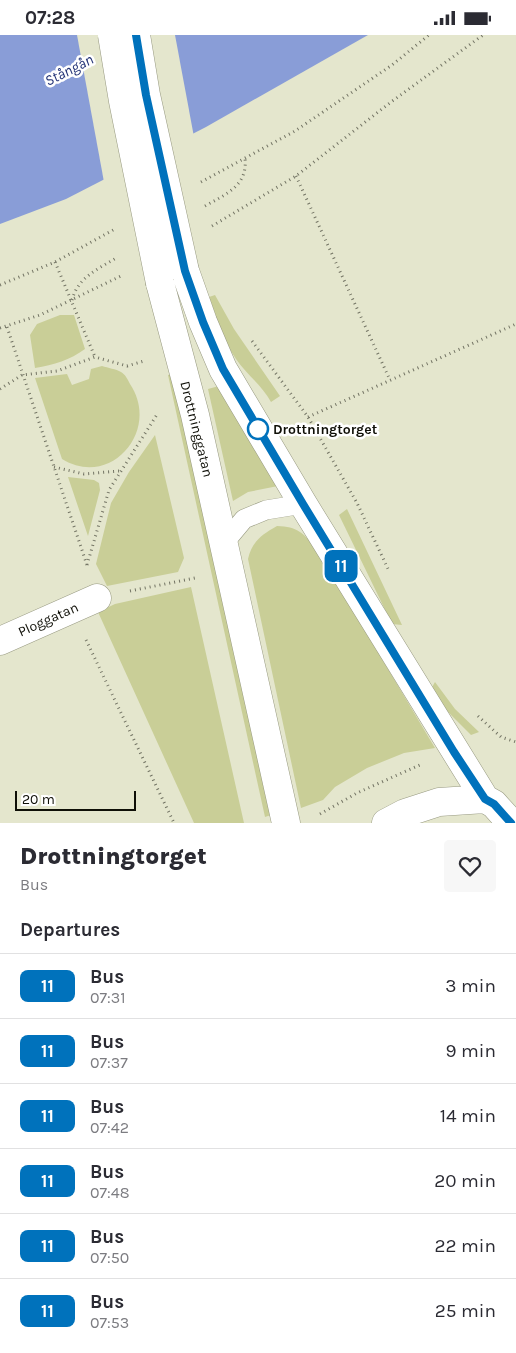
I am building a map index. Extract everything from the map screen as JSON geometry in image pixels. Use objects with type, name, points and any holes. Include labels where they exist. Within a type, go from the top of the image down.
[{"type":"main road","name":"Drottninggatan","points":[[112,35],[123,101],[160,283],[195,415],[286,823]]},
{"type":"main road","points":[[136,35],[146,95],[185,271],[203,322],[223,369],[303,504],[501,806]]},
{"type":"main road","name":"Ploggatan","points":[[0,641],[97,598]]},
{"type":"main road","points":[[386,823],[405,813],[440,802],[501,806]]},
{"type":"lane","points":[[224,543],[244,519],[266,510],[303,504]]},
{"type":"path","points":[[193,187],[295,131],[392,65],[429,35]]},
{"type":"path","points":[[206,229],[296,176],[391,102],[483,35]]},
{"type":"path","points":[[296,176],[390,380]]},
{"type":"path","points":[[0,285],[55,262],[124,224]]},
{"type":"path","points":[[55,262],[95,357]]},
{"type":"path","points":[[0,328],[8,327],[72,301],[132,270]]},
{"type":"path","points":[[308,417],[516,324]]},
{"type":"path","points":[[8,327],[22,375],[97,598],[200,577]]},
{"type":"path","points":[[250,339],[308,417],[357,503],[390,574]]},
{"type":"path","points":[[0,389],[22,375],[57,371],[95,357],[127,366],[152,359]]},
{"type":"path","points":[[87,565],[109,490],[162,407]]},
{"type":"path","points":[[53,467],[84,474],[120,471]]},
{"type":"path","points":[[71,608],[174,823]]},
{"type":"path","points":[[473,711],[501,737],[516,742]]},
{"type":"green space","points":[[215,295],[234,329],[280,396],[271,402],[231,352],[209,297]]},
{"type":"green space","points":[[60,315],[74,315],[85,349],[62,361],[35,368],[30,335],[37,324]]},
{"type":"green space","points":[[102,366],[119,371],[126,377],[138,402],[139,419],[135,436],[126,450],[113,461],[98,466],[80,466],[62,459],[35,378],[67,374],[72,385],[89,379],[91,369]]},
{"type":"green space","points":[[173,374],[271,815],[265,817],[168,375]]},
{"type":"green space","points":[[219,386],[278,486],[248,492],[233,501],[208,389]]},
{"type":"green space","points":[[155,435],[184,558],[178,572],[107,586],[96,564],[111,503],[129,472]]},
{"type":"green space","points":[[68,477],[94,480],[99,483],[100,490],[88,536]]},
{"type":"green space","points":[[347,509],[402,625],[392,624],[339,515]]},
{"type":"green space","points":[[277,526],[299,531],[316,548],[435,748],[404,753],[367,768],[335,787],[323,800],[301,808],[248,559],[258,539]]},
{"type":"green space","points":[[191,587],[244,823],[194,823],[98,612],[115,604]]},
{"type":"green space","points":[[435,682],[455,709],[479,732],[471,735],[447,711],[431,689]]},
{"type":"water","name":"Stångån","points":[[0,35],[368,35],[206,127],[66,199],[0,224]]},
{"type":"pier","points":[[77,35],[175,35],[194,137],[104,182]]},
{"type":"bus line","name":"11","points":[[136,35],[146,95],[185,271],[203,322],[223,369],[454,752],[485,799],[494,804],[511,823]]},
{"type":"place","name":"Drottningtorget","points":[[258,429]]}]
